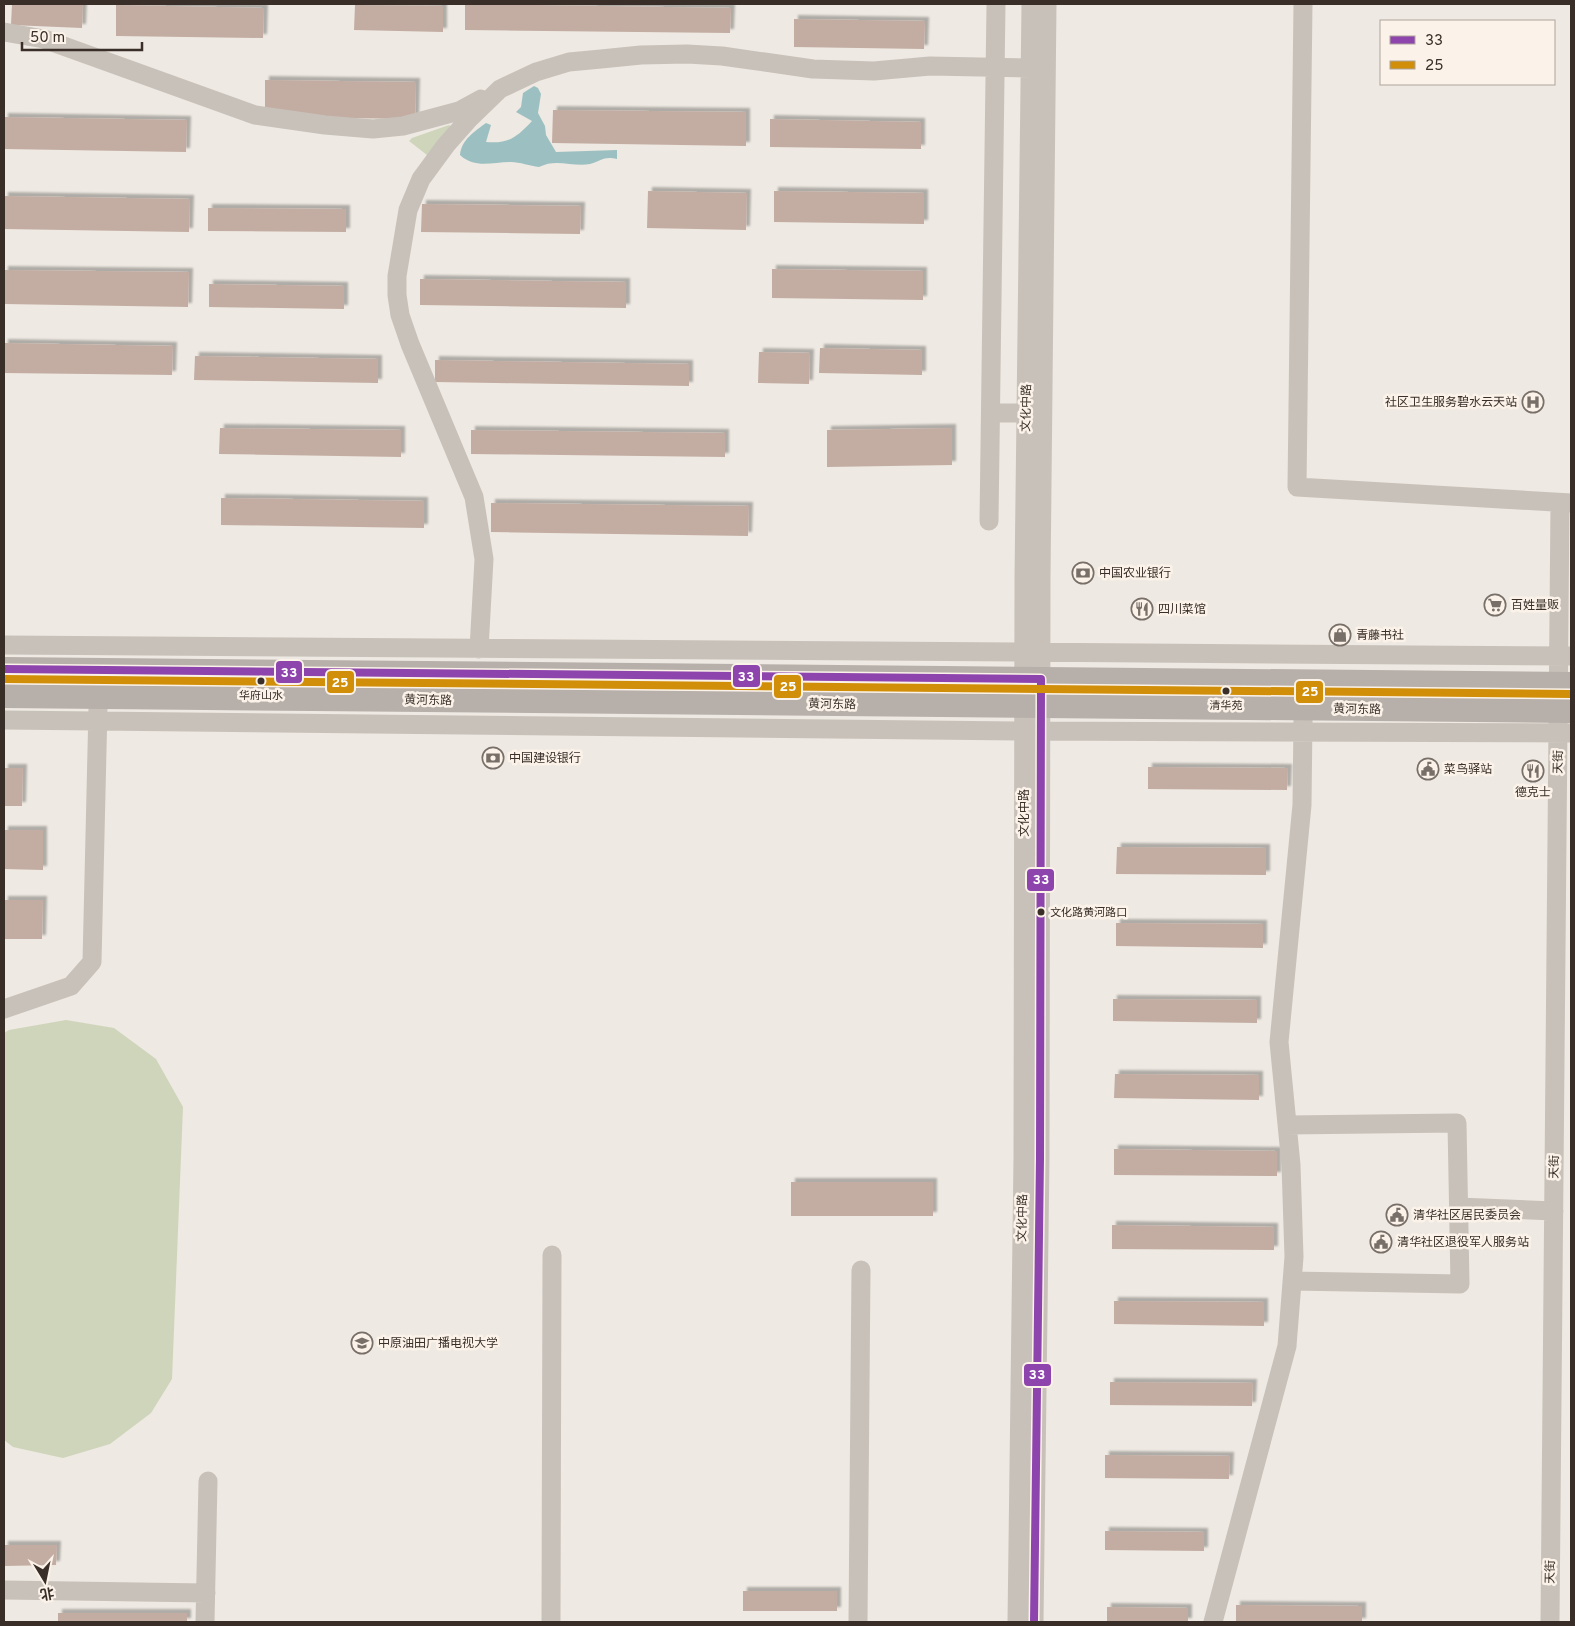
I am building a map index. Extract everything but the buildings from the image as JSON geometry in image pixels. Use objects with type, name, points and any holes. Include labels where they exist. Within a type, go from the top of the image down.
[{"type":"main road","points":[[4,669],[1565,684]]},
{"type":"main road","name":"黄河东路","points":[[4,696],[1032,706],[1303,720],[1565,722]]},
{"type":"street","points":[[989,522],[996,4]]},
{"type":"street","name":"文化中路","points":[[1031,4],[1026,413],[1032,651]]},
{"type":"street","name":"文化中路","points":[[1034,1622],[1040,1158],[1032,651],[1048,4]]},
{"type":"street","points":[[1303,4],[1297,488],[1566,503]]},
{"type":"street","points":[[4,32],[44,40],[256,115],[325,125],[373,129],[402,126],[459,111],[536,72],[569,62],[641,55],[687,54],[722,56],[812,69],[839,70],[874,71],[930,66],[1030,68]]},
{"type":"street","points":[[479,649],[484,559],[474,497],[410,344],[400,315],[397,276],[408,210],[421,179],[446,145],[500,89]]},
{"type":"street","points":[[991,413],[1026,413]]},
{"type":"street","name":"天街","points":[[1550,1622],[1554,1211],[1563,1174],[1566,503]]},
{"type":"street","points":[[4,645],[1565,656]]},
{"type":"street","points":[[4,1009],[71,986],[92,962],[98,697]]},
{"type":"street","points":[[4,720],[1032,730],[1303,720],[1302,805],[1279,1042],[1291,1165],[1294,1256],[1287,1346],[1213,1622]]},
{"type":"street","name":"文化中路","points":[[1017,1622],[1023,1158],[1032,730]]},
{"type":"street","points":[[1288,1125],[1457,1123],[1460,1284],[1292,1281]]},
{"type":"street","points":[[1459,1207],[1554,1211]]},
{"type":"street","points":[[551,1622],[552,1255]]},
{"type":"street","points":[[858,1622],[861,1270]]},
{"type":"street","points":[[205,1622],[208,1481]]},
{"type":"street","points":[[4,1590],[206,1593]]},
{"type":"green space","points":[[449,125],[452,127],[431,156],[409,141],[412,138]]},
{"type":"green space","points":[[66,1020],[114,1028],[156,1059],[183,1107],[172,1379],[151,1413],[110,1444],[63,1458],[13,1447],[4,1440],[4,1033],[9,1030]]},
{"type":"water","points":[[534,86],[538,88],[541,94],[538,113],[545,126],[546,135],[556,152],[617,150],[617,159],[605,158],[583,165],[552,163],[539,167],[514,162],[484,164],[472,162],[460,155],[466,140],[486,123],[491,125],[486,142],[501,142],[512,138],[522,131],[532,121],[516,112],[521,107],[523,93]]},
{"type":"transit line","name":"33","points":[[4,669],[1041,679],[1040,1158],[1034,1622]]},
{"type":"transit line","name":"25","points":[[4,679],[1571,694]]},
{"type":"place","name":"社区卫生服务碧水云天站","points":[[1533,402]]},
{"type":"place","name":"中国农业银行","points":[[1083,573]]},
{"type":"place","name":"百姓量贩","points":[[1495,605]]},
{"type":"place","name":"四川菜馆","points":[[1142,609]]},
{"type":"place","name":"青藤书社","points":[[1340,635]]},
{"type":"place","name":"华府山水","points":[[261,681]]},
{"type":"place","name":"清华苑","points":[[1226,691]]},
{"type":"place","name":"中国建设银行","points":[[493,758]]},
{"type":"place","name":"菜鸟驿站","points":[[1428,769]]},
{"type":"place","name":"德克士","points":[[1533,771]]},
{"type":"place","name":"文化路黄河路口","points":[[1041,912]]},
{"type":"place","name":"清华社区居民委员会","points":[[1397,1215]]},
{"type":"place","name":"清华社区退役军人服务站","points":[[1381,1242]]},
{"type":"place","name":"中原油田广播电视大学","points":[[362,1343]]}]
